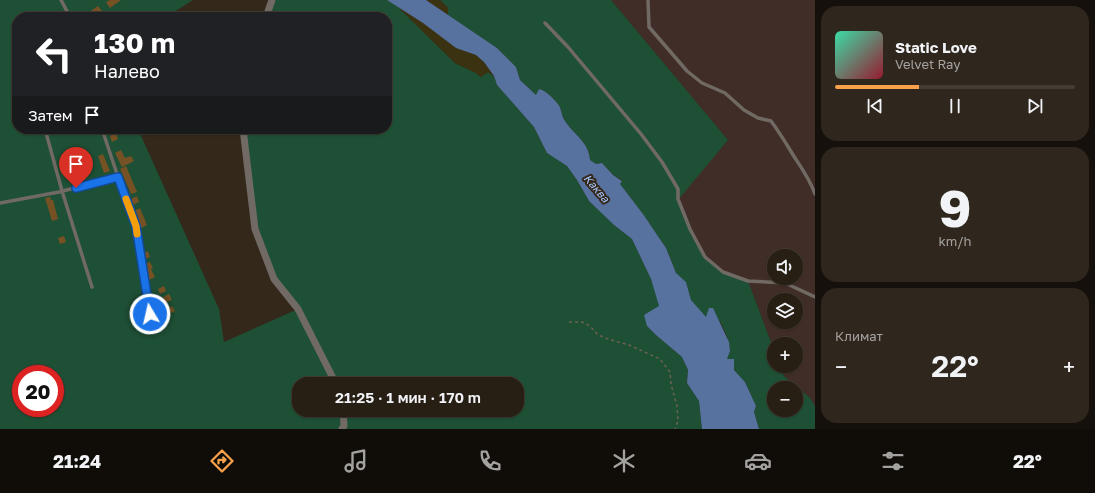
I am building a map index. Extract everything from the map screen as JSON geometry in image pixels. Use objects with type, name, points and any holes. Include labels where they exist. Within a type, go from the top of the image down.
[{"type":"street","points":[[268,12],[272,0]]},
{"type":"street","points":[[244,134],[255,229],[274,279],[298,309],[332,377]]},
{"type":"street","points":[[342,429],[344,426],[343,417]]},
{"type":"lane","points":[[61,0],[67,12]]},
{"type":"lane","points":[[648,0],[649,27],[687,71],[702,83],[725,93],[744,110],[758,118],[771,121],[787,142],[794,157],[811,181],[815,194]]},
{"type":"lane","points":[[545,23],[578,59],[641,134],[662,162],[678,189],[678,199],[690,229],[705,257],[724,272],[748,281],[785,283],[815,297]]},
{"type":"lane","points":[[46,134],[62,191],[92,287]]},
{"type":"lane","points":[[104,134],[136,226],[150,314]]},
{"type":"lane","points":[[0,203],[62,191],[118,177]]},
{"type":"path","points":[[569,322],[582,322],[590,326],[598,335],[630,345],[660,359],[670,372],[671,384],[677,406],[678,421],[675,429]]},
{"type":"shaded area","points":[[611,0],[815,0],[815,406],[810,398],[803,392],[803,381],[790,381],[783,373],[803,373],[803,337],[769,337],[748,281],[723,272],[705,257],[678,199],[728,140]]},
{"type":"green space","points":[[0,0],[193,0],[174,12],[12,12],[12,134],[140,134],[219,309],[224,342],[298,309],[274,279],[255,229],[244,134],[392,134],[392,12],[268,12],[272,0],[387,0],[397,6],[455,63],[481,77],[488,72],[494,76],[497,85],[534,127],[547,153],[567,166],[589,201],[614,225],[632,239],[651,279],[660,306],[647,326],[682,357],[688,370],[687,383],[699,401],[702,429],[0,429]]},
{"type":"green space","points":[[440,0],[611,0],[728,140],[678,200],[705,257],[723,272],[748,281],[769,337],[767,337],[767,373],[783,373],[790,381],[767,381],[767,417],[803,417],[803,392],[810,398],[815,406],[815,429],[759,429],[754,412],[756,406],[745,382],[726,359],[729,344],[720,321],[706,318],[691,300],[686,282],[676,273],[666,248],[620,184],[622,180],[613,175],[602,163],[596,164],[590,160],[584,143],[565,121],[559,106],[552,97],[539,89],[537,96],[520,80],[516,67],[497,48],[448,15],[448,8]]},
{"type":"sand","points":[[426,0],[440,0],[448,8],[448,15]]},
{"type":"sand","points":[[397,6],[423,23],[456,48],[476,55],[484,62],[494,76],[488,72],[481,77],[455,63]]},
{"type":"water","name":"Каква","points":[[387,0],[426,0],[497,48],[516,67],[520,80],[536,95],[539,89],[544,91],[556,102],[565,121],[587,148],[590,160],[596,164],[602,163],[613,175],[622,181],[620,184],[666,248],[676,273],[686,282],[691,300],[706,317],[709,308],[713,308],[729,342],[730,351],[727,359],[734,359],[734,370],[745,382],[756,406],[754,412],[759,429],[702,429],[699,401],[687,383],[688,370],[682,357],[647,326],[644,315],[659,306],[651,279],[632,239],[614,225],[589,201],[567,166],[547,153],[534,127],[497,85],[494,76],[484,62],[476,55],[456,48],[423,23]]},
{"type":"building","points":[[110,0],[121,0],[110,8],[106,2]]},
{"type":"building","points":[[98,6],[102,11],[100,12],[89,12]]},
{"type":"building","points":[[116,134],[118,139],[112,142],[110,136]]},
{"type":"building","points":[[121,150],[125,158],[131,156],[134,161],[122,167],[115,153]]},
{"type":"building","points":[[103,154],[110,171],[104,173],[98,156]]},
{"type":"building","points":[[126,166],[137,192],[131,194],[120,169]]},
{"type":"building","points":[[137,196],[139,202],[133,205],[131,199]]},
{"type":"building","points":[[50,197],[51,200],[53,200],[58,219],[52,221],[45,198]]},
{"type":"building","points":[[140,208],[147,225],[141,228],[134,211]]},
{"type":"building","points":[[64,236],[66,242],[60,244],[58,238]]},
{"type":"building","points":[[148,251],[150,257],[145,259],[144,253]]},
{"type":"building","points":[[150,262],[153,268],[151,269],[155,277],[149,280],[145,264]]},
{"type":"building","points":[[164,286],[166,291],[160,294],[158,289]]},
{"type":"building","points":[[169,294],[172,300],[166,302],[163,297]]},
{"type":"building","points":[[172,306],[175,311],[169,314],[166,309]]},
{"type":"slow traffic","points":[[126,199],[136,226],[137,234]]},
{"type":"route","points":[[76,188],[118,177],[136,226],[150,314]]}]
